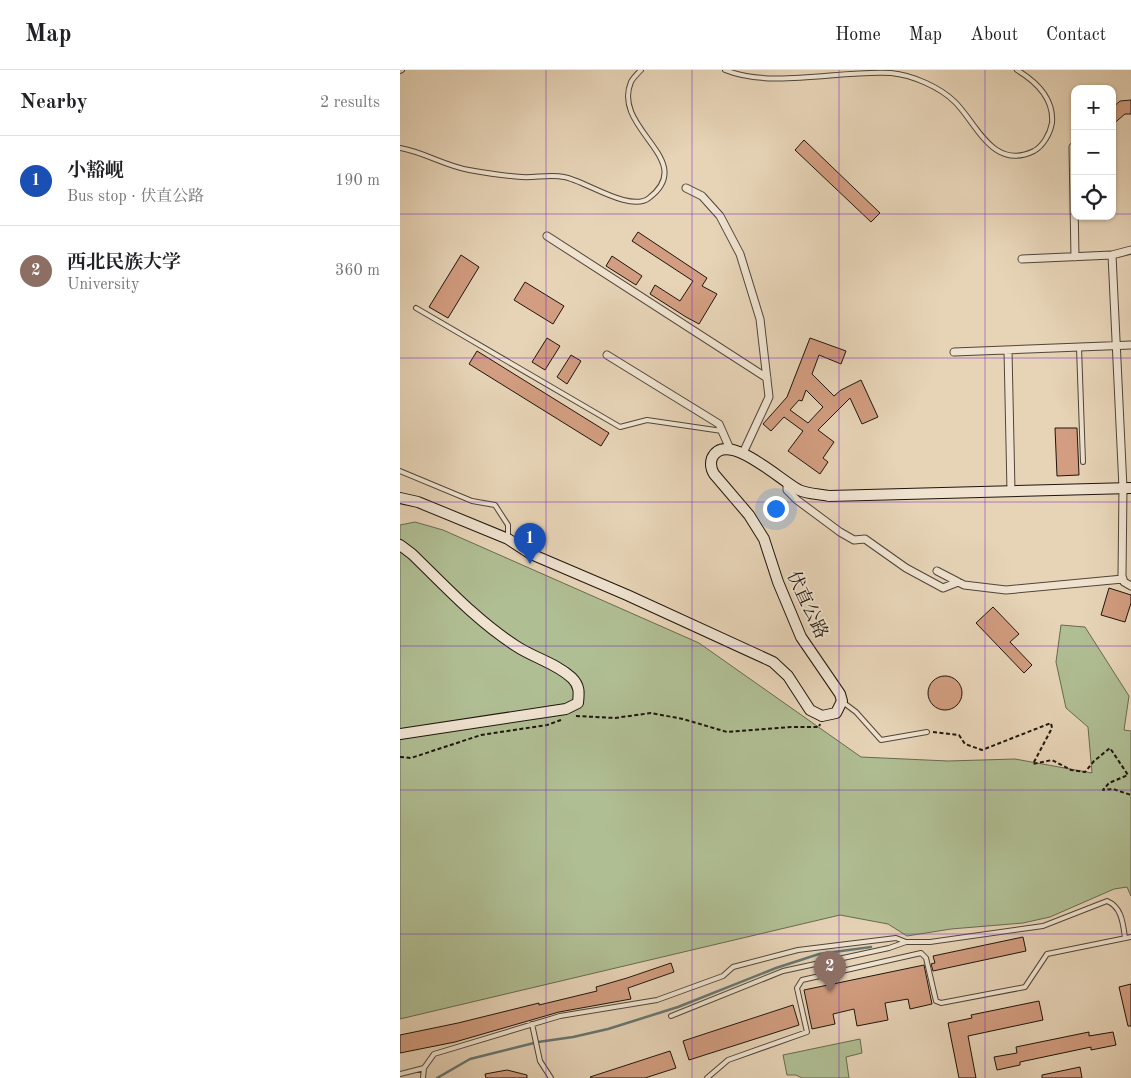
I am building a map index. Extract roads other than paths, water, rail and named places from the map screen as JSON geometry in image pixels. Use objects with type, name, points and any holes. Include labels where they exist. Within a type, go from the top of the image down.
[{"type":"main road","points":[[730,448],[743,453],[800,490],[830,496],[1127,488]]},
{"type":"main road","name":"伏直公路","points":[[730,448],[716,453],[711,463],[714,474],[749,515],[764,539],[778,582],[801,637],[840,694],[842,701]]},
{"type":"main road","points":[[400,498],[418,502],[508,539],[532,554],[774,662],[788,676],[810,710],[822,716],[836,713],[842,701]]},
{"type":"main road","points":[[400,545],[487,625],[516,646],[574,679],[580,690],[578,703],[569,711],[400,734]]},
{"type":"street","points":[[1074,175],[1075,257]]},
{"type":"street","points":[[686,188],[702,196],[720,216],[740,254],[760,319],[769,397],[743,453]]},
{"type":"street","points":[[547,236],[767,378]]},
{"type":"street","points":[[1022,259],[1112,255],[1131,250]]},
{"type":"street","points":[[1112,255],[1116,345],[1127,488],[1122,576],[1124,582],[1131,586]]},
{"type":"street","points":[[954,352],[1131,345]]},
{"type":"street","points":[[1008,350],[1011,491]]},
{"type":"street","points":[[607,355],[719,424],[730,448]]},
{"type":"street","points":[[786,481],[787,490],[797,500],[840,532],[854,540],[865,539],[906,568],[943,588],[958,582]]},
{"type":"street","points":[[937,571],[964,586],[1006,590],[1123,579]]},
{"type":"lane","points":[[400,148],[466,170],[522,177],[564,177],[626,201],[646,201],[656,193],[665,178],[663,160],[634,119],[628,103],[631,81],[641,70]]},
{"type":"lane","points":[[725,70],[734,74],[762,78],[891,73],[925,81],[955,102],[975,130],[996,150],[1015,156],[1033,151],[1043,144],[1051,126],[1052,110],[1044,92],[1031,78],[1017,70]]},
{"type":"lane","points":[[416,308],[620,427],[647,420],[723,432]]},
{"type":"lane","points":[[1079,347],[1083,462]]},
{"type":"lane","points":[[400,471],[472,501],[495,505],[508,525],[508,539]]},
{"type":"lane","points":[[842,701],[856,712],[881,740],[927,732]]},
{"type":"lane","points":[[671,1016],[783,971],[889,948],[906,942],[930,942],[1043,926],[1107,901],[1114,904],[1121,915],[1125,938]]},
{"type":"lane","points":[[707,1078],[728,1060],[807,1032],[796,988],[802,980],[921,953],[926,958],[936,1001],[941,1003],[1025,987],[1047,954],[1131,937]]},
{"type":"lane","points":[[423,1078],[424,1068],[434,1054],[560,1016],[657,1000],[723,976],[733,967],[798,950],[896,938],[906,942]]},
{"type":"lane","points":[[532,1024],[540,1061],[551,1078]]},
{"type":"lane","points":[[400,1074],[424,1068]]},
{"type":"waterway","points":[[437,1078],[470,1059],[538,1042],[608,1029],[678,1007],[776,968],[819,954],[871,947]]},
{"type":"place","name":"小豁岘","points":[[530,564]]},
{"type":"place","name":"西北民族大学","points":[[830,992]]}]
